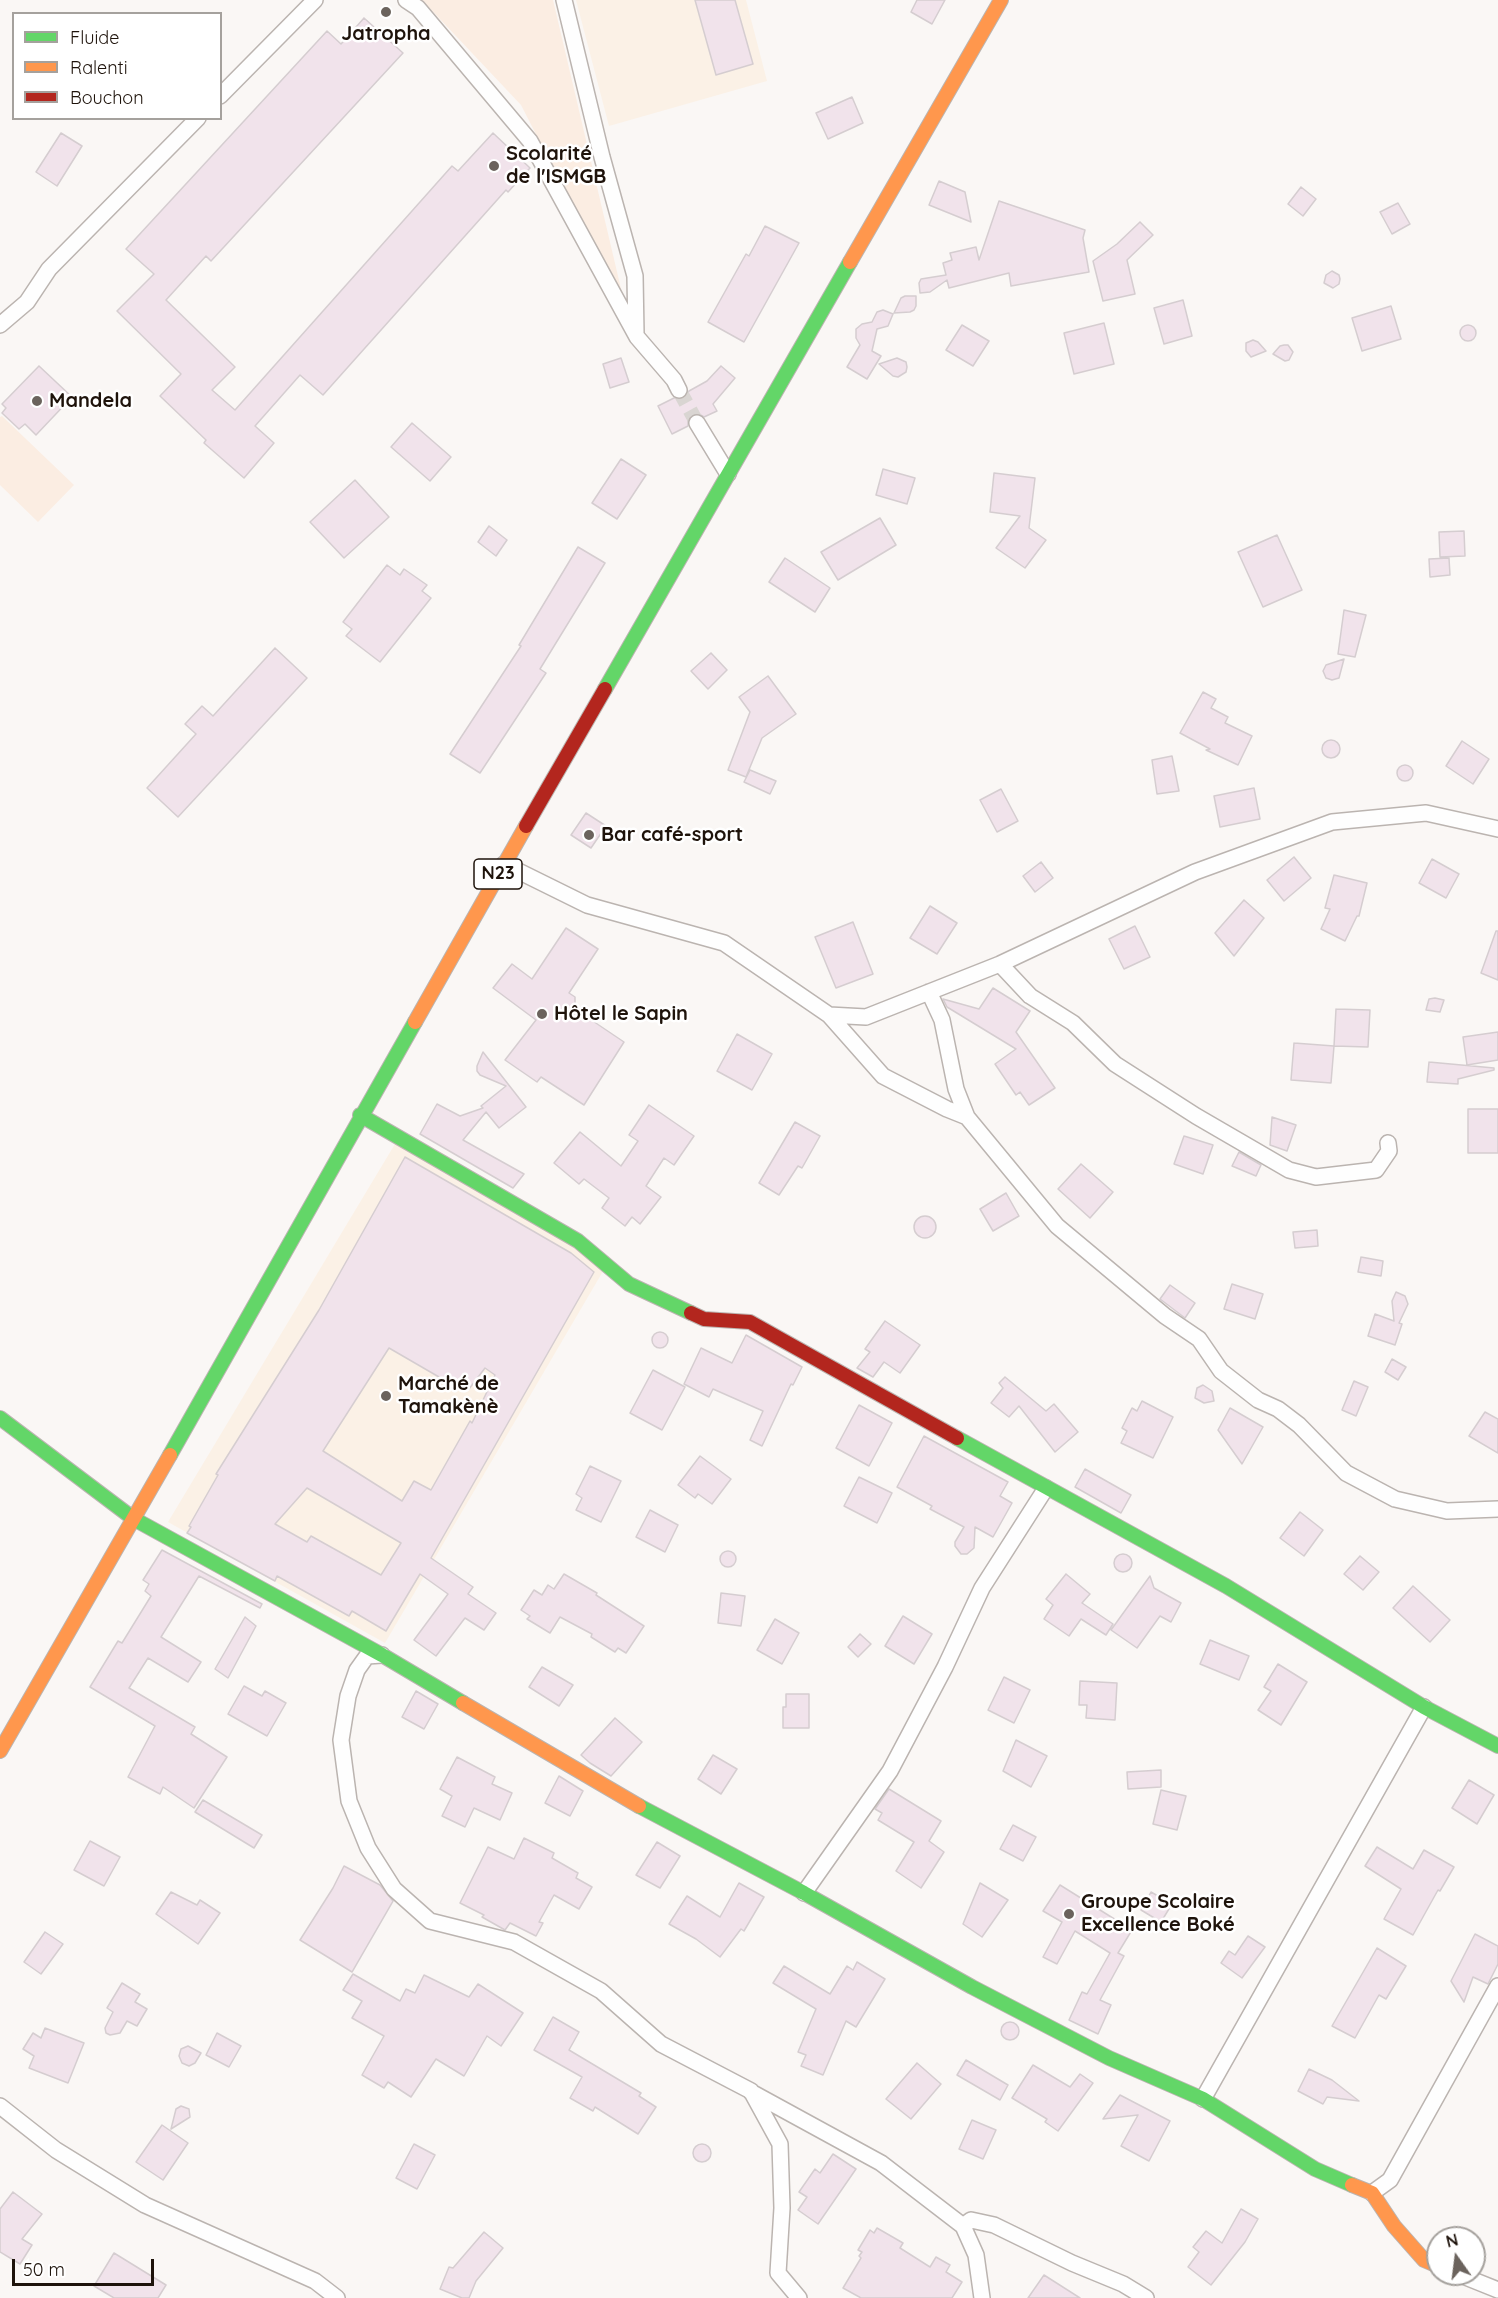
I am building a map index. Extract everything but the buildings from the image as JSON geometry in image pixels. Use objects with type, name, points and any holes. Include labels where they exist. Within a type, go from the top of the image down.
[{"type":"main road","name":"N23","points":[[0,1751],[134,1519],[360,1115],[1001,0]]},
{"type":"main road","points":[[360,1115],[578,1241],[629,1284],[704,1319],[750,1322],[1226,1586],[1424,1707],[1498,1746]]},
{"type":"main road","points":[[0,1418],[134,1519],[382,1655],[612,1792],[804,1893],[972,1987],[1109,2058],[1203,2099],[1315,2169],[1372,2193],[1394,2226],[1426,2261]]},
{"type":"street","points":[[222,94],[315,0]]},
{"type":"street","points":[[406,0],[418,8],[530,141],[637,337],[674,380],[679,390]]},
{"type":"street","points":[[564,0],[602,157],[635,276],[637,337]]},
{"type":"street","points":[[0,325],[27,302],[49,269],[196,120]]},
{"type":"street","points":[[697,423],[728,474]]},
{"type":"street","points":[[829,1015],[866,1017],[1000,964],[1195,872],[1332,822],[1426,813],[1498,829]]},
{"type":"street","points":[[504,864],[587,905],[724,943],[829,1015],[883,1076],[967,1117]]},
{"type":"street","points":[[1000,964],[1030,996],[1073,1023],[1115,1064],[1196,1116],[1289,1170],[1316,1177],[1376,1170],[1389,1151],[1388,1143]]},
{"type":"street","points":[[929,992],[942,1020],[957,1089],[967,1117],[1056,1226],[1165,1316],[1199,1339],[1221,1371],[1249,1393],[1278,1409],[1299,1425],[1346,1473],[1395,1498],[1447,1511],[1498,1509]]},
{"type":"street","points":[[804,1893],[890,1771],[945,1667],[982,1588],[1046,1488]]},
{"type":"street","points":[[382,1655],[367,1656],[357,1670],[348,1695],[341,1740],[349,1802],[368,1848],[394,1889],[430,1921],[514,1942],[601,1992],[661,2044],[881,2163],[963,2226],[976,2255],[982,2298]]},
{"type":"street","points":[[1203,2099],[1424,1707]]},
{"type":"street","points":[[1372,2193],[1390,2180],[1498,1986]]},
{"type":"street","points":[[750,2091],[780,2144],[782,2208],[778,2273],[799,2298]]},
{"type":"street","points":[[0,2106],[56,2150],[145,2205],[315,2281],[337,2298]]},
{"type":"street","points":[[963,2226],[971,2220],[994,2225],[1072,2263],[1124,2284],[1146,2298]]},
{"type":"shaded area","points":[[422,0],[553,0],[626,310],[521,105]]},
{"type":"shaded area","points":[[576,0],[746,0],[767,81],[609,126]]},
{"type":"shaded area","points":[[2,416],[74,485],[38,522],[0,485],[0,417]]},
{"type":"shaded area","points":[[395,1144],[609,1261],[385,1643],[168,1522]]},
{"type":"tunnel","points":[[679,390],[697,423]]},
{"type":"traffic: fast","points":[[605,689],[850,262]]},
{"type":"traffic: fast","points":[[170,1455],[415,1022]]},
{"type":"traffic: fast","points":[[360,1115],[578,1241],[629,1284],[691,1313]]},
{"type":"traffic: fast","points":[[0,1418],[134,1519],[382,1655],[463,1703]]},
{"type":"traffic: fast","points":[[957,1438],[1226,1586],[1424,1707],[1498,1746]]},
{"type":"traffic: fast","points":[[639,1806],[804,1893],[972,1987],[1109,2058],[1203,2099],[1315,2169],[1352,2185]]},
{"type":"traffic: slow","points":[[850,262],[1001,0]]},
{"type":"traffic: slow","points":[[415,1022],[526,826]]},
{"type":"traffic: slow","points":[[0,1751],[170,1455]]},
{"type":"traffic: slow","points":[[463,1703],[639,1806]]},
{"type":"traffic: slow","points":[[1352,2185],[1372,2193],[1394,2226],[1426,2261]]},
{"type":"traffic: jam","points":[[526,826],[605,689]]},
{"type":"traffic: jam","points":[[691,1313],[704,1319],[750,1322],[957,1438]]},
{"type":"place","name":"Jatropha","points":[[386,12]]},
{"type":"place","name":"Scolarité de l'ISMGB","points":[[494,166]]},
{"type":"place","name":"Mandela","points":[[37,401]]},
{"type":"place","name":"Bar café-sport","points":[[589,835]]},
{"type":"place","name":"Hôtel le Sapin","points":[[542,1014]]},
{"type":"place","name":"Marché de Tamakènè","points":[[386,1396]]},
{"type":"place","name":"Groupe Scolaire Excellence Boké","points":[[1069,1914]]}]
